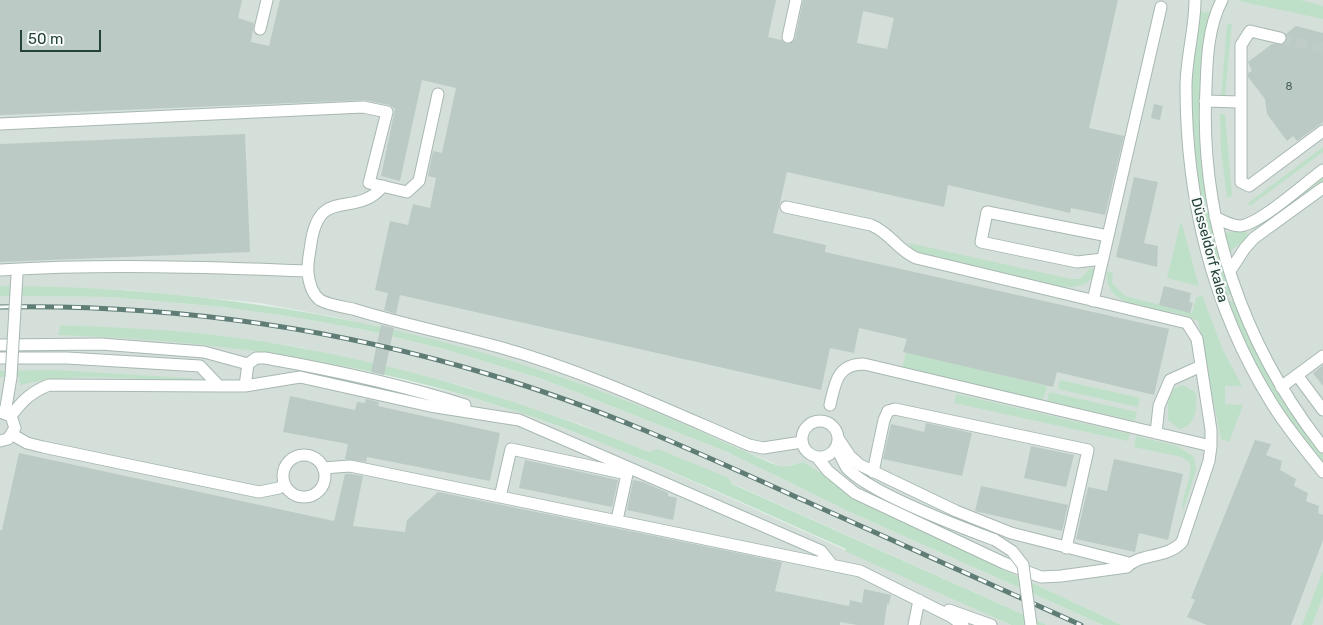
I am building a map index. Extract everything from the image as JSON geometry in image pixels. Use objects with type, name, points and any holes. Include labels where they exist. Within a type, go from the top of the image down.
[{"type":"street","points":[[260,29],[266,0]]},
{"type":"street","points":[[788,37],[796,0]]},
{"type":"street","name":"Düsseldorf kalea","points":[[1195,0],[1186,94],[1192,183],[1204,242],[1221,301],[1256,377],[1296,439],[1323,472]]},
{"type":"street","name":"Düsseldorf kalea","points":[[1222,0],[1211,33],[1205,101],[1208,170],[1215,216],[1236,295],[1253,336],[1281,387],[1307,426],[1321,439]]},
{"type":"street","points":[[1093,301],[1161,7]]},
{"type":"street","points":[[1280,38],[1250,31],[1241,45],[1239,102],[1241,182],[1249,186],[1323,130]]},
{"type":"street","points":[[0,124],[363,107],[387,112],[369,183],[407,192],[419,181],[438,94]]},
{"type":"street","points":[[1205,101],[1239,102]]},
{"type":"street","points":[[1215,216],[1231,224],[1247,224],[1262,216],[1323,170]]},
{"type":"street","points":[[383,186],[375,196],[369,199],[332,206],[321,212],[313,229],[308,271],[313,291],[320,299],[364,313],[501,347],[572,371],[749,445],[763,448],[802,442]]},
{"type":"street","points":[[1230,272],[1244,248],[1254,238],[1323,188]]},
{"type":"street","points":[[786,207],[871,225],[884,231],[902,252],[916,258],[1187,323],[1197,339],[1211,430],[1209,461],[1182,542],[1172,550],[1130,563],[1127,567],[1061,576],[1042,576],[1004,563],[855,493],[828,471],[820,457]]},
{"type":"street","points":[[1102,259],[1077,262],[981,242],[987,212],[1108,236]]},
{"type":"street","points":[[0,270],[90,266],[165,266],[308,271]]},
{"type":"street","points":[[0,441],[8,439],[13,435],[16,428],[5,414],[11,377],[17,275]]},
{"type":"street","points":[[0,345],[92,344],[129,346],[204,352],[248,364]]},
{"type":"street","points":[[1281,387],[1323,356]]},
{"type":"street","points":[[0,358],[67,358],[200,366],[220,386]]},
{"type":"street","points":[[245,386],[248,364],[256,358],[265,358],[348,373],[416,390],[473,408],[480,414]]},
{"type":"street","points":[[830,405],[836,377],[842,370],[856,364],[864,364],[1211,446]]},
{"type":"street","points":[[1156,433],[1159,406],[1170,380],[1201,366]]},
{"type":"street","points":[[1297,375],[1323,411],[1307,426]]},
{"type":"street","points":[[5,414],[34,391],[49,385],[245,386],[300,377],[430,406],[518,420],[821,551],[832,565]]},
{"type":"street","points":[[873,472],[884,420],[888,411],[896,409],[1088,450],[1066,548]]},
{"type":"street","points":[[880,490],[867,488],[820,457],[807,452],[802,442],[804,430],[808,425],[819,420],[831,424],[846,466],[880,490],[995,540],[1012,551],[1023,565],[1032,625]]},
{"type":"street","points":[[13,435],[27,443],[43,447],[259,492],[279,488],[284,484]]},
{"type":"street","points":[[820,457],[833,452],[837,443]]},
{"type":"street","points":[[837,443],[860,465],[873,472],[988,524],[1027,538],[1130,563]]},
{"type":"street","points":[[500,497],[511,449],[627,474],[617,520]]},
{"type":"street","points":[[311,456],[323,468],[325,478],[323,485],[314,494],[297,496],[284,484],[283,472],[294,458],[311,456]]},
{"type":"street","points":[[323,468],[350,466],[860,571],[919,600],[963,625]]},
{"type":"street","points":[[914,625],[919,600]]},
{"type":"street","points":[[919,600],[991,625]]},
{"type":"shaded area","points":[[0,0],[1323,0],[1323,625],[1122,625],[994,565],[932,533],[877,509],[804,462],[782,467],[628,401],[556,375],[455,346],[339,318],[260,303],[126,290],[0,286]]},
{"type":"shaded area","points":[[0,296],[110,297],[222,307],[365,330],[444,349],[545,380],[727,452],[854,514],[1103,625],[1047,625],[731,483],[729,478],[649,452],[579,424],[463,386],[298,347],[209,334],[61,325],[106,336],[197,343],[331,363],[463,395],[516,411],[613,447],[699,484],[1011,625],[0,625]]},
{"type":"green space","points":[[1300,0],[1323,6],[1323,19],[1239,1]]},
{"type":"green space","points":[[1199,12],[1211,12],[1208,202],[1198,204],[1193,158],[1191,82]]},
{"type":"green space","points":[[1232,23],[1225,96],[1221,96],[1227,25]]},
{"type":"green space","points":[[1220,114],[1225,114],[1232,196],[1227,198],[1221,151]]},
{"type":"green space","points":[[1323,147],[1323,152],[1250,206],[1248,203]]},
{"type":"green space","points":[[1323,176],[1323,182],[1255,232],[1252,227]]},
{"type":"green space","points":[[1209,209],[1233,293],[1223,297],[1199,211]]},
{"type":"green space","points":[[1181,221],[1199,286],[1167,278]]},
{"type":"green space","points":[[1245,230],[1249,237],[1229,252],[1224,233]]},
{"type":"green space","points":[[909,243],[1071,279],[1080,279],[1089,269],[1095,268],[1094,274],[1088,282],[1079,286],[1063,287],[922,253],[912,249]]},
{"type":"green space","points":[[1107,271],[1113,273],[1112,283],[1125,296],[1192,313],[1196,298],[1202,295],[1223,350],[1242,386],[1225,386],[1225,404],[1243,405],[1229,442],[1221,439],[1198,321],[1172,312],[1127,302],[1115,295],[1108,285]]},
{"type":"green space","points":[[0,286],[160,293],[240,302],[320,315],[399,331],[477,351],[554,375],[630,402],[774,464],[785,466],[804,462],[877,509],[932,533],[994,565],[1122,625],[1103,625],[854,514],[727,452],[545,380],[444,349],[365,330],[293,317],[222,307],[110,297],[0,296]]},
{"type":"green space","points":[[1235,300],[1307,433],[1323,454],[1323,468],[1269,393],[1225,303]]},
{"type":"green space","points":[[61,325],[190,332],[265,342],[377,364],[488,394],[596,431],[649,452],[658,449],[729,478],[732,484],[1047,625],[1011,625],[643,459],[518,412],[462,395],[348,367],[233,348],[175,342],[58,335]]},
{"type":"green space","points":[[906,352],[1047,386],[1043,400],[902,369]]},
{"type":"green space","points":[[53,370],[189,378],[203,382],[88,377],[65,378],[20,385],[19,376],[0,377],[0,371]]},
{"type":"green space","points":[[1060,380],[1140,398],[1138,407],[1058,389]]},
{"type":"green space","points":[[1183,385],[1195,392],[1196,409],[1189,425],[1179,429],[1168,420],[1168,401],[1173,389]]},
{"type":"green space","points":[[1049,392],[1137,412],[1135,421],[1047,401]]},
{"type":"green space","points":[[956,394],[1130,434],[1128,441],[954,403]]},
{"type":"green space","points":[[1136,436],[1177,446],[1194,457],[1196,470],[1183,511],[1183,499],[1190,475],[1190,463],[1182,457],[1134,447]]},
{"type":"green space","points":[[1323,571],[1323,596],[1312,625],[1302,625]]},
{"type":"building","points":[[0,0],[242,0],[238,18],[254,23],[251,42],[269,46],[280,0],[776,0],[768,37],[781,40],[787,44],[795,39],[803,0],[1118,0],[1089,128],[1124,136],[1105,215],[1071,208],[1070,213],[948,185],[944,207],[787,172],[773,233],[826,245],[825,252],[1169,329],[1154,395],[1057,372],[1053,387],[903,352],[907,339],[859,328],[854,353],[830,348],[821,390],[400,295],[396,314],[384,310],[388,293],[375,290],[390,221],[408,225],[413,204],[430,208],[436,178],[428,176],[433,151],[442,153],[456,88],[422,80],[400,181],[381,176],[395,109],[389,105],[364,100],[0,115]],"holes":[[[863,11],[894,18],[887,49],[857,43]]]},
{"type":"building","points":[[1296,26],[1323,33],[1323,122],[1297,141],[1293,136],[1287,141],[1267,114],[1265,99],[1248,77],[1248,73],[1252,71],[1248,62],[1272,44],[1285,43],[1287,39],[1286,34]]},
{"type":"building","points":[[1154,104],[1163,106],[1160,120],[1151,118]]},
{"type":"building","points":[[245,134],[250,252],[0,262],[0,144]]},
{"type":"building","points":[[1134,177],[1158,182],[1144,243],[1158,246],[1157,267],[1116,257]]},
{"type":"building","points":[[1164,286],[1191,293],[1189,302],[1193,303],[1190,313],[1159,305]]},
{"type":"building","points":[[381,325],[394,328],[384,375],[371,372]]},
{"type":"building","points":[[1323,365],[1323,386],[1313,373]]},
{"type":"building","points":[[290,396],[355,410],[357,402],[365,403],[366,399],[379,402],[378,406],[500,433],[490,481],[367,457],[366,462],[345,459],[348,444],[283,432]]},
{"type":"building","points":[[926,423],[972,433],[962,476],[883,459],[891,424],[924,432]]},
{"type":"building","points":[[1255,440],[1271,444],[1266,455],[1282,461],[1280,470],[1296,479],[1294,486],[1308,493],[1306,501],[1319,506],[1318,513],[1323,515],[1323,540],[1291,625],[1207,625],[1187,617],[1195,600],[1191,598]]},
{"type":"building","points":[[1031,446],[1074,455],[1066,487],[1024,478]]},
{"type":"building","points":[[19,453],[334,521],[345,474],[363,476],[353,526],[405,532],[407,520],[438,492],[782,562],[775,591],[849,606],[850,600],[862,603],[864,589],[891,595],[889,604],[887,604],[884,625],[857,625],[840,622],[840,625],[0,625],[0,530],[2,530]]},
{"type":"building","points":[[1114,459],[1183,474],[1168,540],[1139,533],[1135,552],[1076,539],[1088,487],[1107,491]]},
{"type":"building","points":[[525,460],[618,480],[612,507],[519,488]]},
{"type":"building","points":[[633,480],[643,482],[668,493],[668,496],[677,498],[673,520],[627,510]]},
{"type":"building","points":[[981,486],[1068,505],[1062,531],[975,511]]},
{"type":"tunnel","points":[[1280,38],[1323,48]]},
{"type":"railway","points":[[0,307],[124,310],[248,322],[371,344],[491,375],[606,415],[682,446],[1081,625]]}]
